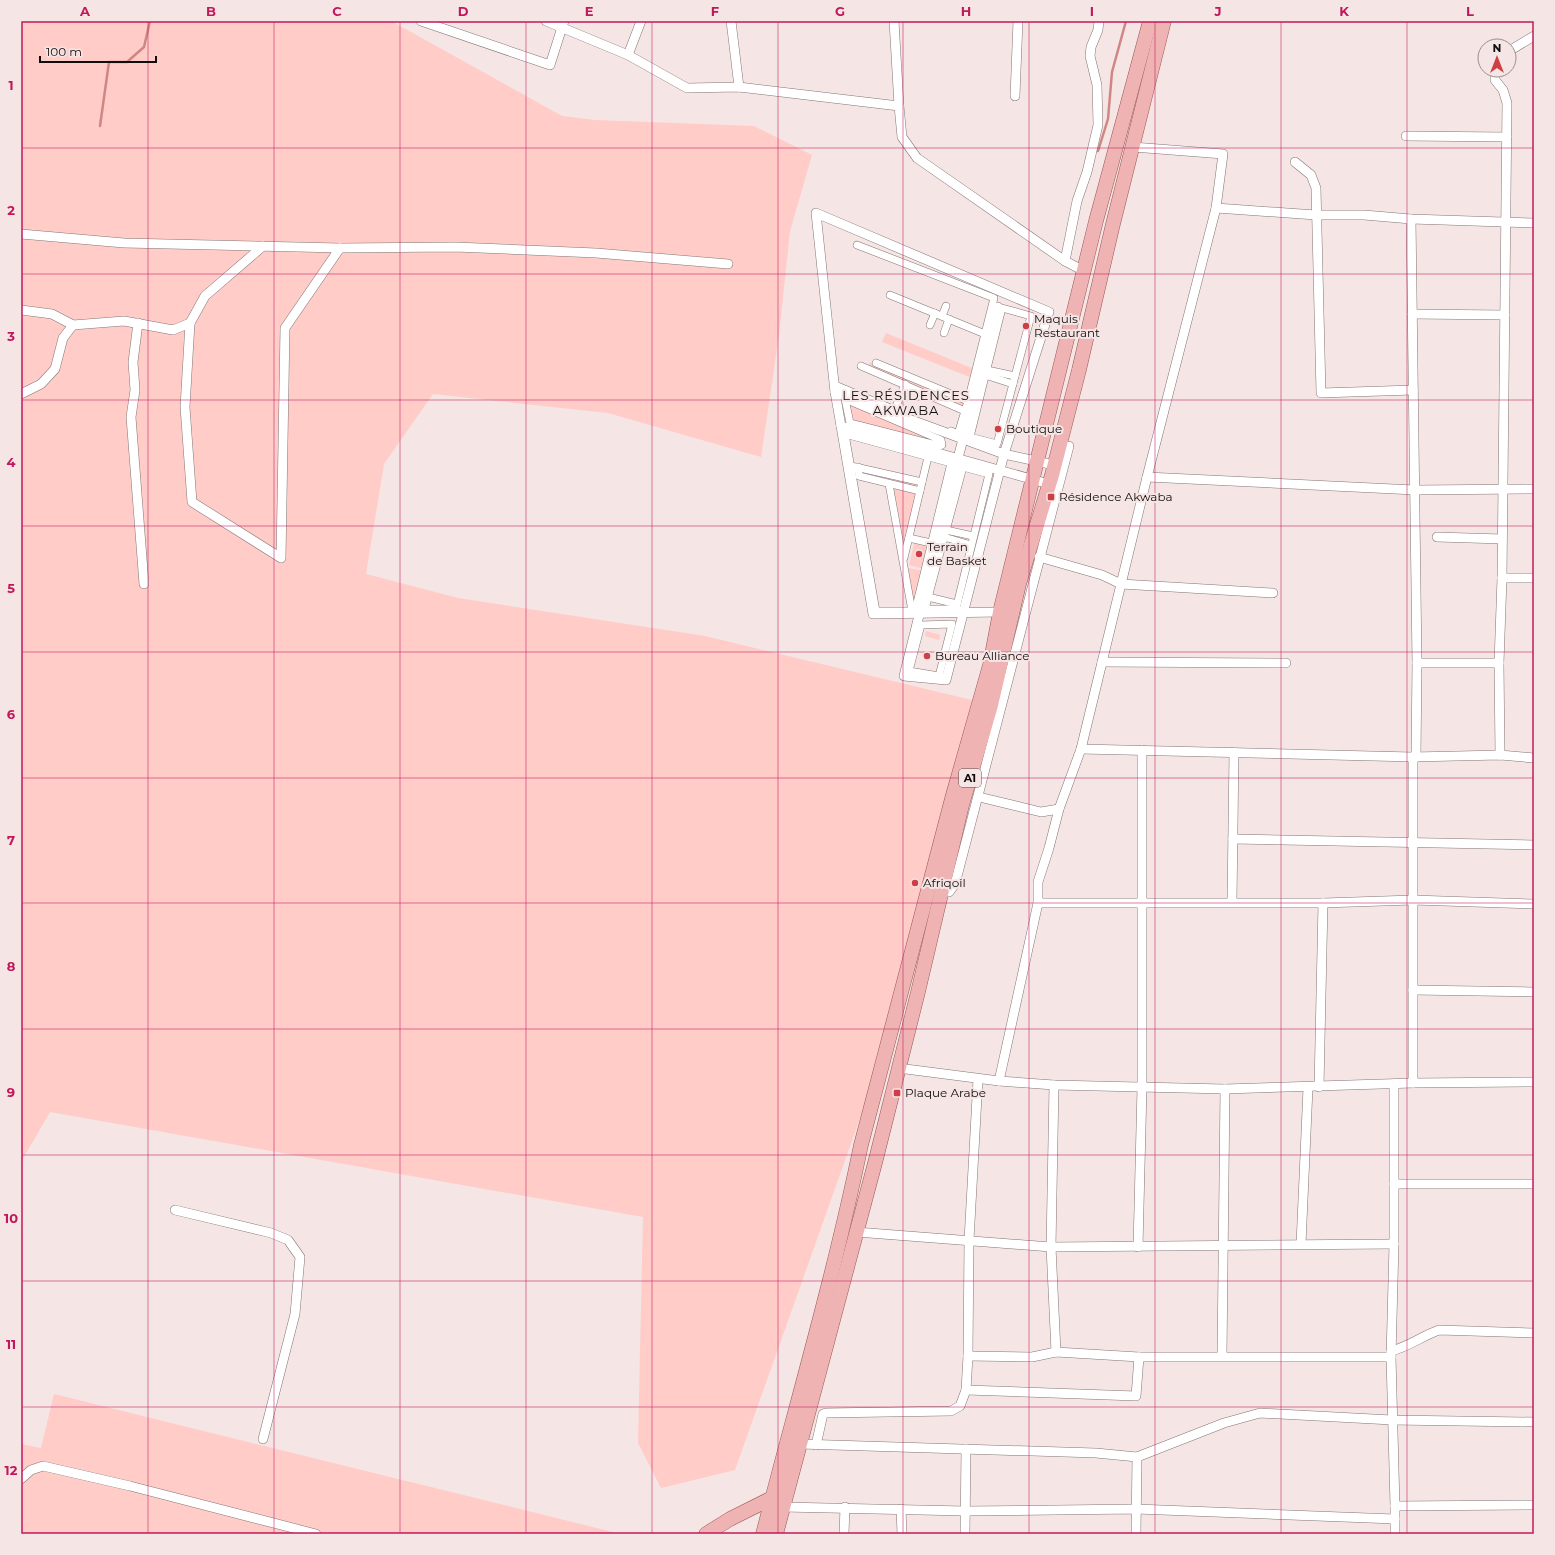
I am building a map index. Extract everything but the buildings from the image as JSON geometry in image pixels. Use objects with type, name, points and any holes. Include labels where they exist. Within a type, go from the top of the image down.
[{"type":"main road","name":"A1","points":[[776,1534],[778,1502],[861,1146],[953,795],[990,665],[1000,612],[1032,479],[1084,272],[1150,21]]},
{"type":"main road","name":"A1","points":[[763,1534],[778,1502],[800,1444],[812,1404],[856,1232],[876,1163],[898,1068],[918,992],[940,892],[962,805],[991,705],[1019,584],[1054,465],[1164,21]]},
{"type":"main road","points":[[706,1534],[730,1519],[778,1502]]},
{"type":"street","points":[[421,21],[550,66],[563,24]]},
{"type":"street","points":[[546,21],[563,24],[628,55],[687,88],[739,87],[899,106]]},
{"type":"street","points":[[628,55],[641,21]]},
{"type":"street","points":[[731,21],[739,87]]},
{"type":"street","points":[[894,21],[902,137],[917,158],[1065,261],[1084,272]]},
{"type":"street","points":[[1015,96],[1018,21]]},
{"type":"street","points":[[1065,261],[1077,201],[1088,172],[1098,125],[1097,85],[1090,56],[1091,47],[1098,30],[1099,21]]},
{"type":"street","points":[[1517,46],[1534,36]]},
{"type":"street","points":[[1495,78],[1503,90],[1507,102],[1502,578],[1499,664],[1500,755]]},
{"type":"street","points":[[1406,136],[1507,137]]},
{"type":"street","points":[[1000,1081],[1038,903],[1038,882],[1059,809],[1081,749],[1147,477],[1216,208],[1223,154],[1133,147]]},
{"type":"street","points":[[1295,162],[1311,175],[1316,188],[1321,393],[1413,390]]},
{"type":"street","points":[[1216,208],[1316,215],[1364,215],[1411,219],[1534,223]]},
{"type":"street","points":[[915,612],[873,614],[835,388],[816,213],[1049,312],[1004,454],[946,680],[904,676],[915,612],[964,439],[998,307]]},
{"type":"street","points":[[1411,219],[1418,663],[1414,757],[1413,1083]]},
{"type":"street","points":[[21,234],[124,243],[340,248],[455,247],[596,253],[728,264]]},
{"type":"street","points":[[835,388],[958,434],[968,401],[994,298],[857,245]]},
{"type":"street","points":[[263,246],[205,296],[190,323],[185,407],[192,502],[281,558],[285,328],[340,248]]},
{"type":"street","points":[[890,295],[985,334]]},
{"type":"street","points":[[930,325],[946,306]]},
{"type":"street","points":[[1002,308],[1031,316],[997,444],[970,437],[986,373],[1002,308]]},
{"type":"street","points":[[21,310],[52,314],[73,325],[124,321],[173,330],[190,323]]},
{"type":"street","points":[[1412,314],[1505,315]]},
{"type":"street","points":[[944,333],[950,319]]},
{"type":"street","points":[[138,323],[133,362],[135,390],[131,417],[144,584]]},
{"type":"street","points":[[21,394],[41,384],[55,369],[63,338],[73,325]]},
{"type":"street","points":[[876,363],[968,401]]},
{"type":"street","points":[[861,366],[965,411]]},
{"type":"street","points":[[986,373],[1014,380]]},
{"type":"street","points":[[894,409],[904,384]]},
{"type":"street","points":[[835,388],[1004,454],[1054,465]]},
{"type":"street","points":[[845,399],[941,440],[942,445],[940,446],[850,423],[845,399]]},
{"type":"street","points":[[841,426],[1000,469],[1049,484]]},
{"type":"street","points":[[915,612],[914,611],[951,463],[845,434],[854,467],[876,611],[915,612],[1000,612]]},
{"type":"street","points":[[940,892],[949,892],[955,884],[979,797],[988,754],[1010,679],[1039,557],[1069,446]]},
{"type":"street","points":[[904,562],[928,457]]},
{"type":"street","points":[[854,467],[922,482]]},
{"type":"street","points":[[854,467],[859,476],[920,491]]},
{"type":"street","points":[[963,467],[989,474],[973,536],[956,609],[925,609],[963,467]]},
{"type":"street","points":[[1147,477],[1415,490],[1534,489]]},
{"type":"street","points":[[889,484],[915,612]]},
{"type":"street","points":[[946,530],[973,536]]},
{"type":"street","points":[[909,538],[931,543]]},
{"type":"street","points":[[944,538],[971,544]]},
{"type":"street","points":[[1437,538],[1502,539]]},
{"type":"street","points":[[1039,557],[1102,575],[1121,584],[1273,593]]},
{"type":"street","points":[[1502,578],[1534,578]]},
{"type":"street","points":[[928,597],[957,604]]},
{"type":"street","points":[[952,624],[939,676],[909,671],[921,625],[952,624]]},
{"type":"street","points":[[1102,662],[1286,663]]},
{"type":"street","points":[[1418,663],[1499,664]]},
{"type":"street","points":[[1081,749],[1414,757],[1500,755],[1534,758]]},
{"type":"street","points":[[1138,1247],[1142,1087],[1142,750]]},
{"type":"street","points":[[1232,902],[1234,752]]},
{"type":"street","points":[[979,797],[1041,812],[1059,809]]},
{"type":"street","points":[[1233,839],[1534,844]]},
{"type":"street","points":[[1038,903],[1323,903],[1413,900],[1534,904]]},
{"type":"street","points":[[1319,1087],[1323,903]]},
{"type":"street","points":[[1413,990],[1534,992]]},
{"type":"street","points":[[898,1068],[978,1079],[1054,1085],[1225,1089],[1308,1088],[1413,1083],[1534,1082]]},
{"type":"street","points":[[816,1445],[823,1414],[826,1413],[951,1411],[960,1406],[966,1390],[968,1356],[968,1240],[978,1079]]},
{"type":"street","points":[[1394,1084],[1394,1244],[1391,1354],[1396,1506],[1395,1534]]},
{"type":"street","points":[[1054,1085],[1052,1247],[1056,1352]]},
{"type":"street","points":[[1302,1244],[1308,1088]]},
{"type":"street","points":[[1222,1356],[1222,1245],[1225,1089]]},
{"type":"street","points":[[1394,1184],[1534,1184]]},
{"type":"street","points":[[175,1210],[271,1233],[288,1240],[300,1256],[295,1314],[263,1439]]},
{"type":"street","points":[[856,1232],[1052,1247],[1394,1244]]},
{"type":"street","points":[[968,1356],[1032,1357],[1056,1352],[1139,1357],[1391,1354],[1429,1333],[1439,1330],[1534,1333]]},
{"type":"street","points":[[966,1390],[1136,1396],[1139,1357]]},
{"type":"street","points":[[800,1444],[1096,1453],[1137,1457],[1224,1423],[1260,1413],[1392,1420],[1534,1422]]},
{"type":"street","points":[[965,1534],[966,1449]]},
{"type":"street","points":[[1136,1534],[1137,1457]]},
{"type":"street","points":[[21,1479],[31,1470],[43,1466],[130,1486],[316,1534]]},
{"type":"street","points":[[778,1502],[845,1507],[965,1511],[1136,1509],[1395,1519]]},
{"type":"street","points":[[1396,1506],[1534,1505]]},
{"type":"street","points":[[844,1534],[845,1507]]},
{"type":"street","points":[[901,1509],[902,1534]]},
{"type":"shaded area","points":[[21,21],[391,21],[562,116],[595,120],[754,126],[812,155],[790,231],[779,335],[761,457],[608,413],[433,394],[384,464],[366,574],[458,598],[705,636],[980,702],[892,1028],[735,1470],[661,1488],[638,1443],[643,1217],[50,1112],[21,1162]]},
{"type":"shaded area","points":[[886,333],[974,369],[972,378],[882,342]]},
{"type":"shaded area","points":[[870,362],[966,402],[965,407],[868,366]]},
{"type":"shaded area","points":[[848,402],[927,437],[926,439],[851,420]]},
{"type":"shaded area","points":[[860,470],[920,484],[918,489],[861,475]]},
{"type":"shaded area","points":[[893,486],[918,492],[905,546]]},
{"type":"shaded area","name":"Terrain de Basket","points":[[915,540],[930,543],[924,569],[909,565]]},
{"type":"shaded area","points":[[908,568],[924,571],[916,602],[912,601]]},
{"type":"shaded area","points":[[926,631],[940,635],[939,640],[925,636]]},
{"type":"shaded area","points":[[54,1394],[621,1534],[21,1534],[21,1444],[41,1448]]},
{"type":"waterway","points":[[100,126],[109,62],[127,62],[144,47],[150,21]]},
{"type":"waterway","points":[[1098,151],[1108,119],[1112,72],[1126,21]]},
{"type":"place","name":"Maquis Restaurant","points":[[1026,326]]},
{"type":"place","name":"Boutique","points":[[998,429]]},
{"type":"place","name":"Résidence Akwaba","points":[[1051,497]]},
{"type":"place","name":"Terrain de Basket","points":[[919,554]]},
{"type":"place","name":"Bureau Alliance","points":[[927,656]]},
{"type":"place","name":"Afriqoil","points":[[915,883]]},
{"type":"place","name":"Plaque Arabe","points":[[897,1093]]},
{"type":"district","name":"LES RÉSIDENCES AKWABA","points":[[906,402]]}]
